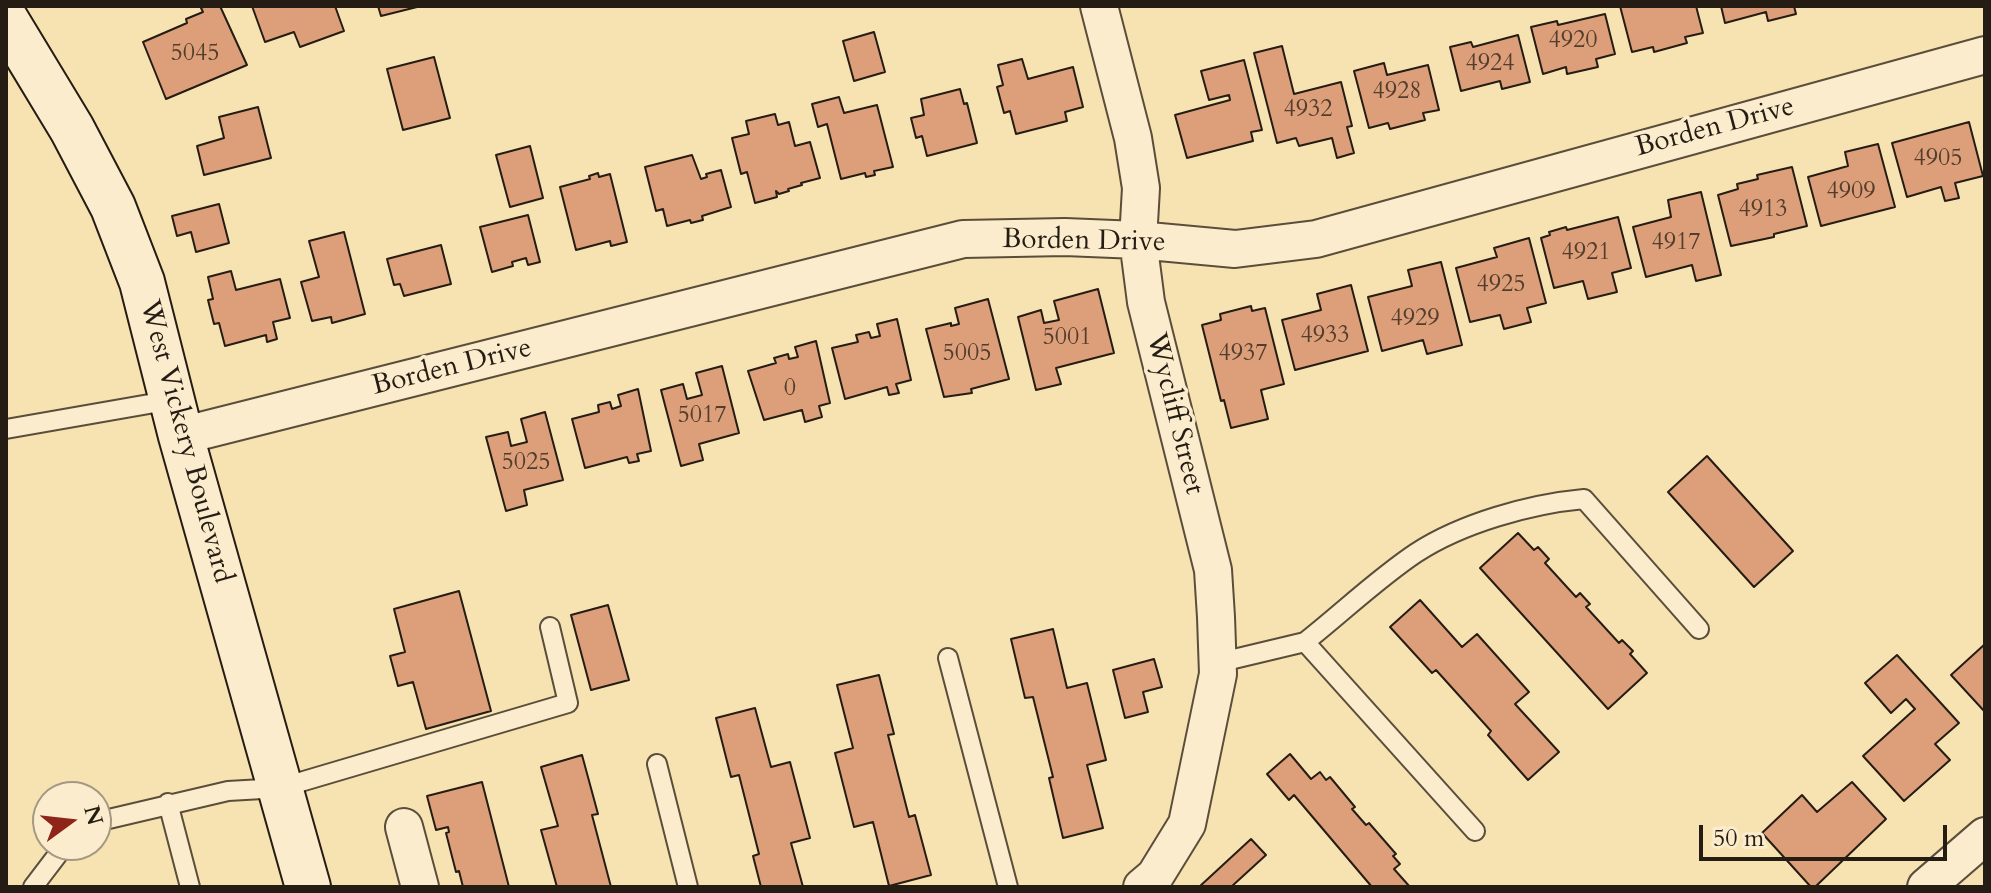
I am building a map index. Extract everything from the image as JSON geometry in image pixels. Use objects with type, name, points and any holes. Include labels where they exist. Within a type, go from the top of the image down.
[{"type":"main road","name":"West Vickery Boulevard","points":[[6,20],[72,129],[113,207],[142,282],[176,418],[308,887]]},
{"type":"street","name":"Wycliff Street","points":[[1099,6],[1133,138],[1141,188],[1138,240],[1146,302],[1213,570],[1217,663],[1208,728],[1187,824],[1155,876],[1142,887]]},
{"type":"street","name":"Borden Drive","points":[[176,418],[963,239],[1065,237],[1235,249],[1316,239],[1985,55]]},
{"type":"street","points":[[404,827],[420,887]]},
{"type":"street","points":[[1926,887],[1985,836]]},
{"type":"lane","points":[[6,429],[176,418]]},
{"type":"lane","points":[[1217,663],[1305,642],[1416,553],[1463,529],[1549,502],[1584,499],[1699,629]]},
{"type":"lane","points":[[112,818],[228,791],[280,788],[568,703],[550,627]]},
{"type":"lane","points":[[1305,642],[1475,831]]},
{"type":"lane","points":[[948,658],[1008,887]]},
{"type":"lane","points":[[657,764],[688,887]]},
{"type":"lane","points":[[168,803],[190,887]]},
{"type":"lane","points":[[33,887],[53,861]]},
{"type":"building","points":[[220,6],[247,65],[166,99],[143,42],[187,23],[186,19],[203,12],[201,8]]},
{"type":"building","points":[[252,6],[335,6],[344,31],[300,47],[294,32],[265,42]]},
{"type":"building","points":[[378,6],[421,6],[381,16]]},
{"type":"building","points":[[1620,6],[1696,6],[1703,33],[1685,37],[1687,43],[1654,52],[1653,47],[1632,52]]},
{"type":"building","points":[[1721,6],[1794,6],[1796,14],[1768,21],[1766,12],[1725,23]]},
{"type":"building","points":[[1605,14],[1615,54],[1596,59],[1598,67],[1567,74],[1566,67],[1543,74],[1531,27],[1557,21],[1558,25]]},
{"type":"building","points":[[874,32],[885,72],[854,81],[843,41]]},
{"type":"building","points":[[1518,35],[1530,82],[1502,89],[1500,81],[1461,91],[1450,47],[1471,42],[1473,47]]},
{"type":"building","points":[[1282,46],[1294,94],[1341,82],[1352,126],[1347,127],[1354,153],[1337,158],[1332,138],[1299,146],[1296,138],[1277,143],[1254,53]]},
{"type":"building","points":[[434,57],[450,118],[403,130],[387,69]]},
{"type":"building","points":[[1022,59],[1028,79],[1073,67],[1083,107],[1065,112],[1067,121],[1016,134],[1010,111],[1004,113],[997,87],[1003,85],[998,65]]},
{"type":"building","points":[[1244,60],[1262,130],[1251,132],[1253,141],[1187,158],[1175,115],[1230,100],[1229,95],[1209,100],[1201,71]]},
{"type":"building","points":[[1384,63],[1387,75],[1428,65],[1439,110],[1423,113],[1425,120],[1390,129],[1388,123],[1369,128],[1354,71]]},
{"type":"building","points":[[960,89],[964,104],[967,103],[977,143],[927,156],[922,136],[916,138],[911,118],[924,115],[921,99]]},
{"type":"building","points":[[839,97],[844,113],[877,105],[893,167],[874,171],[875,175],[866,177],[865,173],[841,179],[827,124],[818,127],[812,104]]},
{"type":"building","points":[[258,107],[271,158],[204,175],[197,146],[224,138],[219,117]]},
{"type":"building","points":[[775,114],[778,125],[789,122],[795,146],[810,142],[820,178],[779,194],[776,191],[777,197],[755,203],[747,172],[741,174],[732,138],[749,134],[746,121]]},
{"type":"building","points":[[1969,122],[1983,176],[1955,183],[1959,198],[1945,201],[1941,187],[1907,197],[1892,143]]},
{"type":"building","points":[[1878,144],[1895,207],[1821,226],[1808,177],[1848,166],[1845,152]]},
{"type":"building","points":[[530,146],[543,198],[510,207],[496,155]]},
{"type":"building","points":[[692,155],[701,179],[707,177],[706,174],[721,170],[731,207],[702,216],[703,220],[667,226],[663,209],[656,211],[645,167]]},
{"type":"building","points":[[1792,167],[1807,226],[1731,246],[1718,195],[1738,189],[1737,184],[1758,179],[1757,175]]},
{"type":"building","points":[[598,173],[599,177],[610,174],[627,242],[611,246],[610,241],[576,250],[560,187],[590,179],[589,176]]},
{"type":"building","points":[[1701,192],[1721,275],[1696,281],[1692,265],[1646,277],[1633,227],[1671,217],[1668,200]]},
{"type":"building","points":[[219,204],[229,243],[196,252],[191,232],[177,236],[172,216]]},
{"type":"building","points":[[528,215],[540,262],[528,265],[526,258],[512,262],[513,266],[492,272],[480,227]]},
{"type":"building","points":[[1618,217],[1631,268],[1612,273],[1617,292],[1588,299],[1583,281],[1554,288],[1541,238],[1566,227],[1567,230]]},
{"type":"building","points":[[344,232],[365,314],[332,323],[331,317],[312,321],[301,282],[319,277],[309,241]]},
{"type":"building","points":[[1529,238],[1546,303],[1527,308],[1531,322],[1504,329],[1500,315],[1470,322],[1456,268],[1497,257],[1494,248]]},
{"type":"building","points":[[441,245],[451,284],[404,296],[400,284],[394,285],[387,259]]},
{"type":"building","points":[[1441,262],[1462,345],[1427,354],[1423,340],[1382,351],[1368,297],[1412,286],[1408,270]]},
{"type":"building","points":[[231,271],[236,290],[280,279],[290,318],[273,322],[277,339],[267,342],[266,335],[225,346],[219,323],[214,324],[208,300],[213,299],[208,277]]},
{"type":"building","points":[[1351,285],[1368,351],[1295,370],[1282,320],[1321,310],[1317,294]]},
{"type":"building","points":[[1098,289],[1114,353],[1056,368],[1061,384],[1036,390],[1018,317],[1041,310],[1044,323],[1059,320],[1054,301]]},
{"type":"building","points":[[988,299],[1009,379],[971,389],[972,393],[944,397],[926,329],[959,324],[955,308]]},
{"type":"building","points":[[1251,306],[1252,311],[1265,308],[1284,384],[1261,390],[1268,419],[1231,428],[1202,325],[1221,320],[1220,314]]},
{"type":"building","points":[[897,319],[911,380],[896,384],[899,393],[889,395],[887,387],[845,399],[832,348],[858,342],[856,335],[869,332],[871,338],[880,336],[877,324]]},
{"type":"building","points":[[816,341],[830,403],[819,406],[822,417],[805,422],[802,410],[764,420],[748,371],[776,363],[774,358],[788,354],[789,359],[798,357],[795,347]]},
{"type":"building","points":[[722,366],[739,433],[699,444],[703,460],[681,466],[661,390],[683,384],[687,399],[702,395],[696,373]]},
{"type":"building","points":[[638,389],[651,451],[637,454],[639,461],[629,463],[627,457],[585,468],[572,419],[599,412],[598,405],[610,402],[612,409],[621,406],[618,395]]},
{"type":"building","points":[[545,412],[563,480],[524,490],[527,505],[506,511],[486,437],[508,432],[511,446],[527,442],[521,419]]},
{"type":"building","points":[[1707,456],[1793,551],[1754,587],[1668,492]]},
{"type":"building","points":[[1518,533],[1534,550],[1538,547],[1549,559],[1545,563],[1576,597],[1580,593],[1590,604],[1586,607],[1619,643],[1622,640],[1633,651],[1630,654],[1647,673],[1608,709],[1480,568]]},
{"type":"building","points":[[459,591],[491,711],[426,729],[413,682],[398,686],[390,656],[405,652],[394,609]]},
{"type":"building","points":[[1420,600],[1462,647],[1477,634],[1529,692],[1515,704],[1559,752],[1528,780],[1488,735],[1491,731],[1436,670],[1432,673],[1390,627]]},
{"type":"building","points":[[608,605],[629,680],[591,690],[571,615]]},
{"type":"building","points":[[1053,629],[1067,688],[1087,683],[1106,760],[1087,765],[1103,828],[1063,838],[1049,778],[1053,777],[1033,697],[1025,698],[1011,639]]},
{"type":"building","points":[[1985,644],[1985,712],[1951,675]]},
{"type":"building","points":[[1897,655],[1959,723],[1935,744],[1950,760],[1904,801],[1863,756],[1915,709],[1906,699],[1891,713],[1865,683]]},
{"type":"building","points":[[1154,659],[1162,687],[1143,692],[1148,712],[1125,718],[1113,670]]},
{"type":"building","points":[[879,675],[894,734],[888,735],[909,817],[915,815],[931,875],[889,886],[873,822],[854,827],[835,753],[853,748],[837,685]]},
{"type":"building","points":[[755,708],[771,767],[790,762],[810,838],[791,843],[803,887],[761,887],[753,856],[759,854],[739,775],[731,777],[716,718]]},
{"type":"building","points":[[1290,754],[1311,779],[1320,772],[1326,780],[1330,777],[1355,807],[1352,809],[1396,854],[1393,856],[1400,864],[1394,869],[1410,887],[1372,887],[1294,795],[1289,800],[1267,774]]},
{"type":"building","points":[[582,755],[598,814],[592,815],[611,887],[557,887],[541,830],[558,826],[541,767]]},
{"type":"building","points":[[482,782],[509,887],[463,887],[446,833],[449,832],[448,827],[436,830],[427,796]]},
{"type":"building","points":[[1852,782],[1886,819],[1815,887],[1811,887],[1762,833],[1802,795],[1817,812]]},
{"type":"building","points":[[1251,839],[1266,855],[1231,887],[1199,887]]}]
